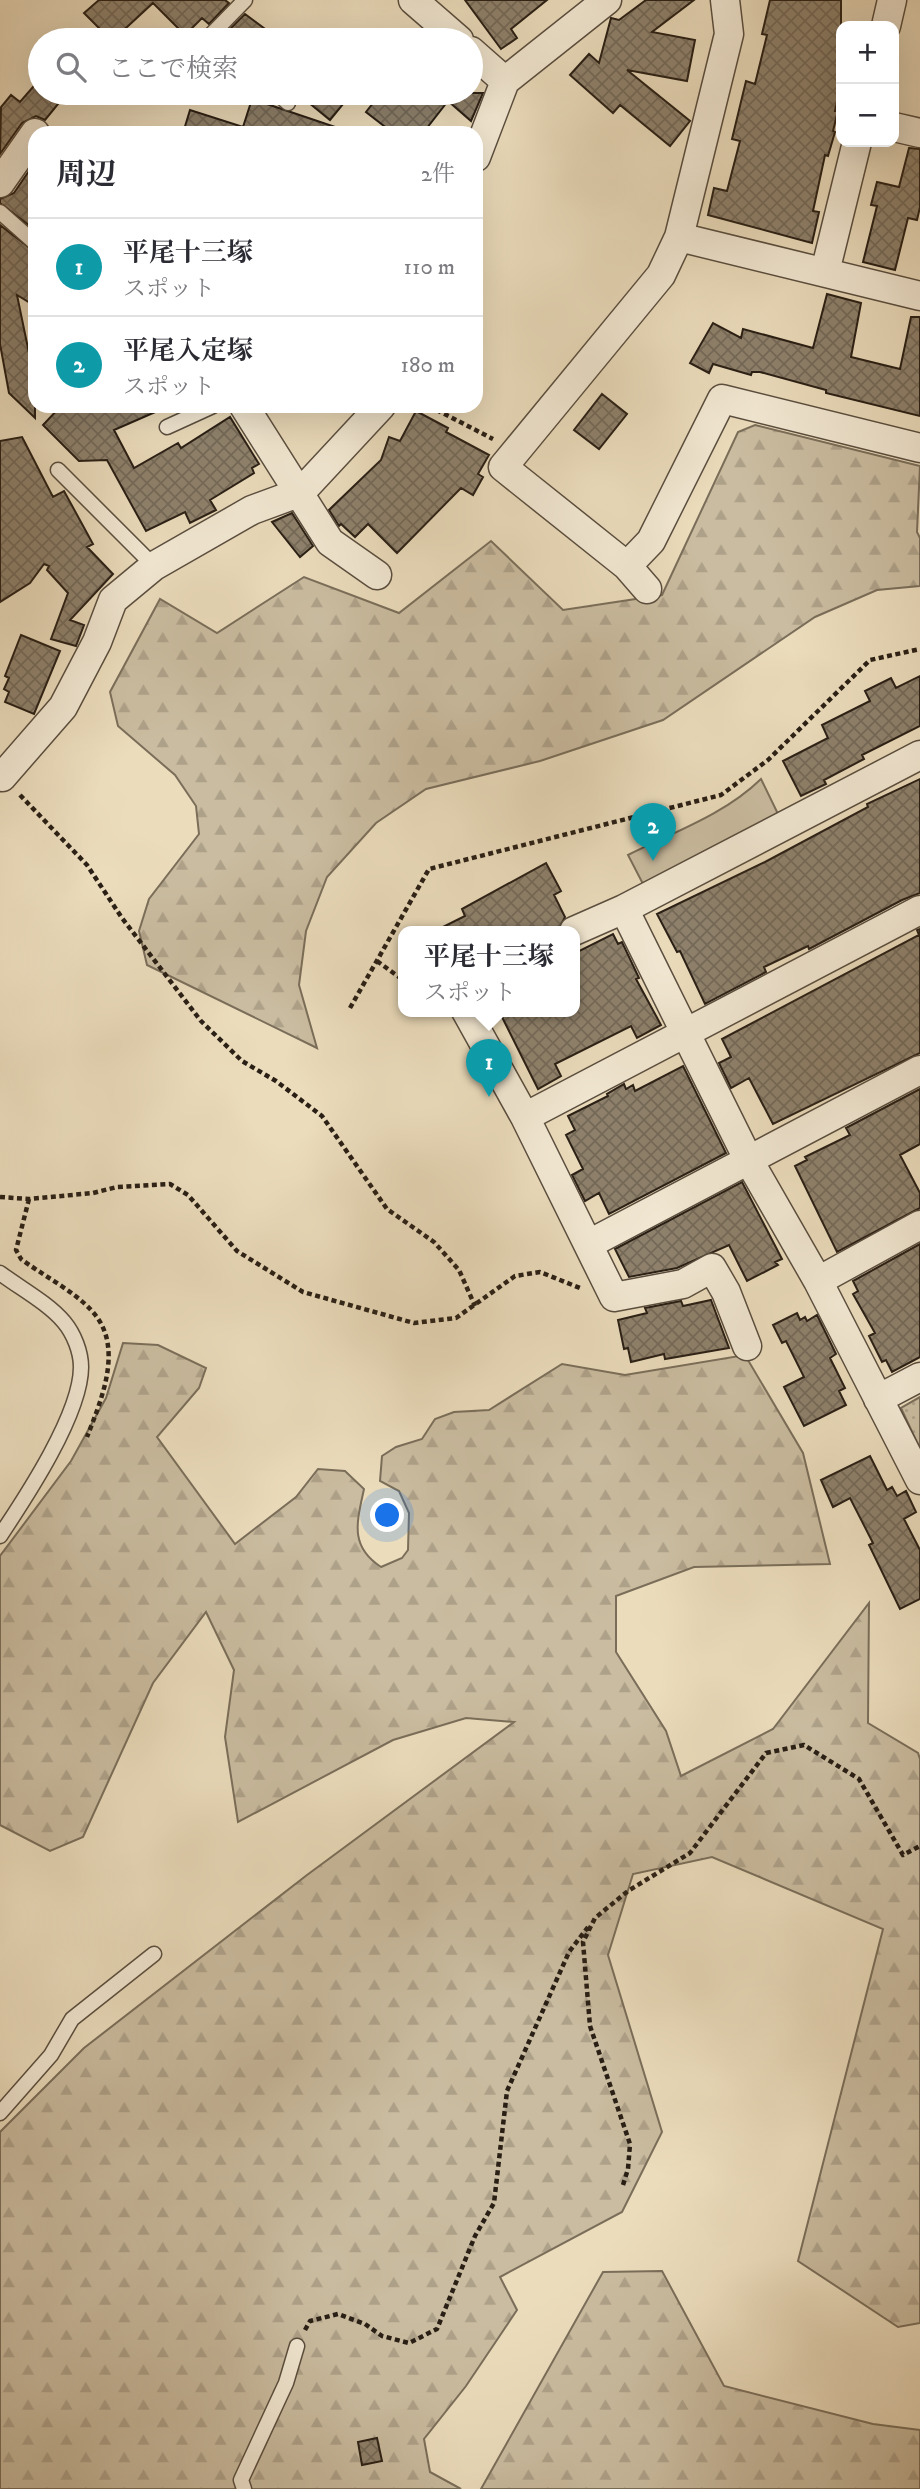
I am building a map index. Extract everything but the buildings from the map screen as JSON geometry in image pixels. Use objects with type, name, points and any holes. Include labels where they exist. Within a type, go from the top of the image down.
[{"type":"street","points":[[413,0],[444,28]]},
{"type":"street","points":[[483,139],[505,81],[607,0]]},
{"type":"street","points":[[647,589],[627,566],[503,467],[661,275],[679,237],[729,34],[725,0]]},
{"type":"street","points":[[887,21],[892,0]]},
{"type":"street","points":[[483,62],[505,81]]},
{"type":"street","points":[[899,128],[920,133]]},
{"type":"street","points":[[0,183],[28,143]]},
{"type":"street","points":[[825,272],[856,147]]},
{"type":"street","points":[[679,237],[920,296]]},
{"type":"street","points":[[627,566],[651,541],[722,399],[920,448]]},
{"type":"street","points":[[249,413],[302,492],[330,542],[377,575]]},
{"type":"street","points":[[1,777],[63,707],[97,642],[113,600],[155,566],[252,510],[302,492],[375,413]]},
{"type":"street","points":[[580,928],[624,909],[920,755]]},
{"type":"street","points":[[624,909],[748,1159],[818,1281],[920,1480]]},
{"type":"street","points":[[525,1117],[920,910]]},
{"type":"street","points":[[469,1017],[525,1117],[614,1297],[683,1284],[712,1268],[726,1292],[747,1346]]},
{"type":"street","points":[[589,1244],[920,1070]]},
{"type":"street","points":[[818,1281],[920,1225]]},
{"type":"street","points":[[878,1399],[920,1377]]},
{"type":"lane","points":[[218,28],[245,0]]},
{"type":"lane","points":[[0,212],[28,237]]},
{"type":"lane","points":[[167,427],[198,413]]},
{"type":"lane","points":[[58,470],[155,566]]},
{"type":"lane","points":[[0,1273],[64,1322],[79,1349],[81,1368],[75,1400],[60,1432],[26,1497],[0,1536]]},
{"type":"lane","points":[[0,2113],[51,2054],[72,2020],[154,1954]]},
{"type":"lane","points":[[244,2489],[242,2480],[286,2383],[297,2346]]},
{"type":"path","points":[[442,413],[515,451]]},
{"type":"path","points":[[350,1008],[429,869],[721,795],[768,760],[870,660],[920,649]]},
{"type":"path","points":[[1,777],[87,865],[122,918],[201,1021],[242,1061],[276,1081],[322,1116],[387,1209],[434,1242],[458,1270],[475,1306]]},
{"type":"path","points":[[377,961],[398,976]]},
{"type":"path","points":[[0,1197],[29,1199],[93,1193],[117,1186],[170,1184],[188,1195],[237,1251],[303,1292],[414,1323],[456,1318],[515,1276],[541,1272],[586,1292],[608,1287]]},
{"type":"path","points":[[297,2346],[310,2321],[338,2314],[365,2324],[382,2336],[409,2343],[437,2329],[475,2236],[494,2203],[507,2091],[569,1952],[594,1918],[628,1891],[690,1853],[766,1753],[804,1745],[859,1779],[902,1855],[920,1846]]},
{"type":"path","points":[[594,1918],[583,1942],[590,2026],[621,2110],[630,2144],[628,2169],[623,2185]]},
{"type":"green space","points":[[755,425],[920,466],[917,532],[920,538],[920,586],[877,590],[815,617],[663,720],[540,761],[426,789],[376,823],[327,877],[306,931],[299,985],[317,1048],[147,965],[139,931],[149,899],[199,834],[196,806],[175,775],[118,726],[110,692],[160,599],[217,633],[304,577],[399,613],[491,541],[563,610],[662,595],[738,432]]},
{"type":"green space","points":[[761,779],[780,818],[643,884],[628,855],[715,813],[747,792]]},
{"type":"green space","points":[[123,1343],[158,1345],[206,1368],[199,1388],[157,1437],[235,1544],[296,1497],[318,1469],[345,1471],[364,1489],[358,1523],[360,1542],[364,1551],[381,1567],[402,1558],[408,1550],[409,1513],[399,1491],[380,1481],[382,1456],[396,1447],[422,1439],[435,1419],[454,1412],[489,1410],[562,1364],[625,1375],[745,1355],[803,1453],[830,1564],[694,1567],[616,1596],[616,1652],[666,1731],[681,1776],[773,1729],[869,1603],[868,1723],[918,1753],[920,1759],[920,2323],[898,2327],[798,2261],[883,1929],[712,1857],[633,1874],[608,1955],[662,2132],[622,2212],[500,2277],[517,2310],[466,2386],[424,2439],[430,2472],[461,2489],[0,2489],[0,2132],[84,2048],[307,1875],[514,1722],[466,1718],[393,1740],[238,1822],[225,1737],[234,1670],[206,1612],[153,1683],[83,1837],[50,1851],[0,1825],[0,1556],[71,1461],[106,1398]]},
{"type":"green space","points":[[920,1397],[920,1449],[901,1408]]},
{"type":"green space","points":[[662,2271],[724,2386],[873,2424],[920,2430],[920,2489],[481,2489],[603,2272]]},
{"type":"place","name":"平尾入定塚","points":[[653,861]]},
{"type":"place","name":"平尾十三塚","points":[[489,1097]]}]
